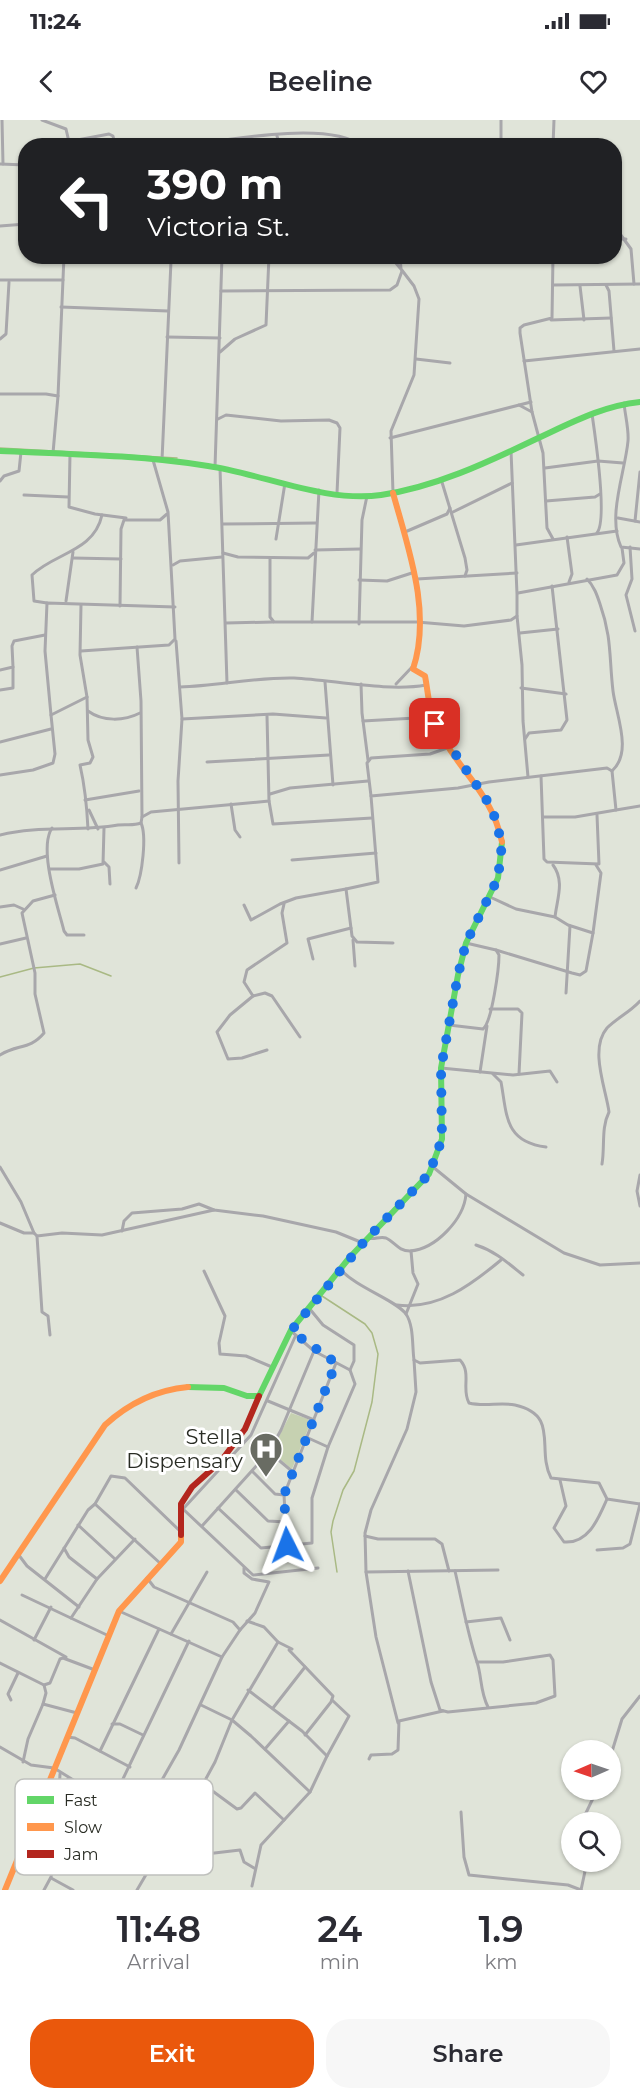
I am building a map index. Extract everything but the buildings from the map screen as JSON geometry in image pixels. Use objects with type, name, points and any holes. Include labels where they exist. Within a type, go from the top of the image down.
[{"type":"street","points":[[2,120],[2,164],[18,165]]},
{"type":"street","points":[[42,120],[66,129],[68,138]]},
{"type":"street","points":[[501,120],[501,138]]},
{"type":"street","points":[[553,138],[554,120]]},
{"type":"street","points":[[254,138],[325,132],[346,138]]},
{"type":"street","points":[[90,138],[113,135],[114,138]]},
{"type":"street","points":[[0,226],[18,225]]},
{"type":"street","points":[[622,235],[631,249],[634,284]]},
{"type":"street","points":[[53,453],[64,264]]},
{"type":"street","points":[[162,460],[168,311],[172,264]]},
{"type":"street","points":[[222,264],[218,467],[223,524],[227,683]]},
{"type":"street","points":[[220,352],[235,339],[266,325],[269,264]]},
{"type":"street","points":[[395,685],[413,666],[419,651],[416,575],[393,493],[390,438],[414,375],[418,298],[414,286],[397,264]]},
{"type":"street","points":[[221,291],[390,290],[397,285],[402,270],[401,264]]},
{"type":"street","points":[[551,320],[553,264]]},
{"type":"street","points":[[0,280],[63,280]]},
{"type":"street","points":[[0,339],[6,334],[9,281]]},
{"type":"street","points":[[553,285],[640,284]]},
{"type":"street","points":[[606,285],[609,291],[614,351]]},
{"type":"street","points":[[609,291],[613,285]]},
{"type":"street","points":[[580,286],[584,320]]},
{"type":"street","points":[[61,307],[168,311]]},
{"type":"street","points":[[553,539],[548,530],[544,468],[532,412],[520,328],[524,325],[551,320],[611,318]]},
{"type":"street","points":[[167,337],[220,338]]},
{"type":"street","points":[[524,361],[640,349]]},
{"type":"street","points":[[416,359],[450,363]]},
{"type":"street","points":[[0,394],[58,396]]},
{"type":"street","points":[[390,438],[531,402]]},
{"type":"street","points":[[0,451],[162,460],[218,467],[319,490],[367,496],[393,493],[441,479],[511,451],[592,413],[624,403],[640,402]]},
{"type":"street","points":[[517,594],[616,575],[624,563],[617,531],[617,497],[628,438],[624,403]]},
{"type":"street","points":[[518,405],[532,412]]},
{"type":"street","points":[[592,413],[600,493],[601,526],[597,533]]},
{"type":"street","points":[[218,419],[226,415],[280,421],[329,420],[338,423],[340,428],[337,493]]},
{"type":"street","points":[[511,451],[517,616],[520,633],[521,688],[528,777]]},
{"type":"street","points":[[0,481],[4,476],[19,471],[21,452]]},
{"type":"street","points":[[70,454],[68,497],[71,509],[126,518],[160,520],[170,525]]},
{"type":"street","points":[[153,460],[168,512],[173,565],[182,719],[178,781],[179,863]]},
{"type":"street","points":[[544,468],[598,461],[623,463]]},
{"type":"street","points":[[635,520],[640,472]]},
{"type":"street","points":[[441,479],[453,512],[467,570],[472,576]]},
{"type":"street","points":[[276,540],[285,483]]},
{"type":"street","points":[[453,512],[512,483]]},
{"type":"street","points":[[312,622],[319,490]]},
{"type":"street","points":[[546,501],[595,497],[600,493]]},
{"type":"street","points":[[24,495],[68,497]]},
{"type":"street","points":[[359,624],[362,512],[367,496]]},
{"type":"street","points":[[405,532],[447,514],[451,507]]},
{"type":"street","points":[[160,520],[168,512]]},
{"type":"street","points":[[102,515],[99,527],[73,552],[32,575],[34,601],[81,605],[175,607]]},
{"type":"street","points":[[120,606],[121,529],[126,518]]},
{"type":"street","points":[[618,518],[640,522]]},
{"type":"street","points":[[223,524],[316,523]]},
{"type":"street","points":[[601,526],[605,532]]},
{"type":"street","points":[[516,545],[617,531]]},
{"type":"street","points":[[567,537],[571,577],[569,583]]},
{"type":"street","points":[[630,547],[632,579],[626,595],[635,631]]},
{"type":"street","points":[[622,548],[640,549]]},
{"type":"street","points":[[308,558],[315,552],[360,549]]},
{"type":"street","points":[[66,602],[73,552]]},
{"type":"street","points":[[173,565],[180,561],[223,555],[308,558],[314,561]]},
{"type":"street","points":[[172,556],[180,561]]},
{"type":"street","points":[[73,558],[121,559]]},
{"type":"street","points":[[270,558],[270,617],[274,622]]},
{"type":"street","points":[[465,576],[467,570]]},
{"type":"street","points":[[359,580],[387,581],[416,575],[472,576],[517,573]]},
{"type":"street","points":[[571,577],[577,581]]},
{"type":"street","points":[[587,579],[595,590],[611,640],[613,693],[622,742],[621,760],[612,771],[616,810]]},
{"type":"street","points":[[525,740],[528,733],[563,729],[568,714],[552,586]]},
{"type":"street","points":[[166,606],[174,600]]},
{"type":"street","points":[[0,775],[33,770],[53,763],[55,754],[51,729],[45,635],[47,603]]},
{"type":"street","points":[[81,605],[81,651],[87,697],[88,740],[93,757],[90,763],[80,765],[85,800],[98,829]]},
{"type":"street","points":[[226,623],[417,622],[464,626],[511,620],[517,616]]},
{"type":"street","points":[[520,633],[558,629]]},
{"type":"street","points":[[0,690],[13,688],[12,646],[14,641],[40,638],[45,635]]},
{"type":"street","points":[[81,651],[169,645],[176,639]]},
{"type":"street","points":[[136,888],[141,880],[144,832],[141,823],[137,647]]},
{"type":"street","points":[[49,1779],[119,1611],[181,1542],[179,1511],[181,1504],[192,1487],[233,1446],[254,1412],[272,1367],[309,1307],[340,1269],[422,1182],[433,1167],[442,1139],[441,1068],[449,1025],[466,943],[476,918],[490,897],[500,867],[500,830],[492,808],[450,747],[433,717],[423,674],[414,671],[413,666]]},
{"type":"street","points":[[0,670],[13,667]]},
{"type":"street","points":[[180,687],[288,678],[361,684],[426,685]]},
{"type":"street","points":[[325,682],[333,785]]},
{"type":"street","points":[[244,905],[251,920],[284,904],[315,893],[378,882],[361,684]]},
{"type":"street","points":[[521,688],[566,694]]},
{"type":"street","points":[[51,715],[87,697]]},
{"type":"street","points":[[87,710],[96,717],[110,719],[140,713]]},
{"type":"street","points":[[182,719],[267,716],[326,718]]},
{"type":"street","points":[[267,716],[269,801],[273,824],[372,818]]},
{"type":"street","points":[[363,721],[433,717]]},
{"type":"street","points":[[0,742],[51,729]]},
{"type":"street","points":[[368,761],[371,758],[430,754],[450,747]]},
{"type":"street","points":[[207,762],[329,755]]},
{"type":"street","points":[[371,796],[458,788],[607,768],[612,771]]},
{"type":"street","points":[[541,776],[544,859],[553,864],[596,865]]},
{"type":"street","points":[[270,794],[290,788],[368,781]]},
{"type":"street","points":[[85,800],[140,791]]},
{"type":"street","points":[[88,829],[90,809],[94,798]]},
{"type":"street","points":[[142,817],[151,812],[269,801]]},
{"type":"street","points":[[231,804],[235,830],[240,837]]},
{"type":"street","points":[[543,817],[597,814],[640,806]]},
{"type":"street","points":[[596,865],[600,858],[597,814]]},
{"type":"street","points":[[0,835],[29,828],[98,829],[141,823]]},
{"type":"street","points":[[47,828],[47,856],[67,935],[84,934]]},
{"type":"street","points":[[48,833],[52,828]]},
{"type":"street","points":[[104,828],[104,862],[109,867],[110,884]]},
{"type":"street","points":[[292,860],[376,853]]},
{"type":"street","points":[[0,870],[47,856]]},
{"type":"street","points":[[50,869],[79,869],[104,862]]},
{"type":"street","points":[[553,864],[560,890],[555,917]]},
{"type":"street","points":[[466,943],[580,975],[586,971],[593,933],[601,873],[596,865]]},
{"type":"street","points":[[346,889],[355,966]]},
{"type":"street","points":[[23,909],[33,901],[56,896]]},
{"type":"street","points":[[490,897],[516,909],[555,917],[570,926],[593,933]]},
{"type":"street","points":[[253,996],[246,988],[245,973],[287,943],[282,913],[284,904]]},
{"type":"street","points":[[0,907],[14,906],[23,909]]},
{"type":"street","points":[[0,1055],[18,1047],[31,1046],[45,1031],[34,993],[35,973],[26,938],[23,909]]},
{"type":"street","points":[[566,993],[570,926]]},
{"type":"street","points":[[313,959],[308,939],[351,928]]},
{"type":"street","points":[[0,944],[26,938]]},
{"type":"street","points":[[353,939],[357,942],[393,943]]},
{"type":"street","points":[[480,1072],[499,963],[496,950]]},
{"type":"street","points":[[267,1050],[242,1058],[228,1059],[217,1032],[221,1024],[253,996],[265,993],[272,996],[300,1037]]},
{"type":"street","points":[[602,1164],[605,1138],[603,1123],[609,1112],[601,1081],[602,1041],[609,1026],[628,1014],[640,1001]]},
{"type":"street","points":[[490,1009],[518,1009],[522,1013],[519,1074]]},
{"type":"street","points":[[449,1025],[480,1029],[487,1026]]},
{"type":"street","points":[[441,1068],[492,1074],[550,1071],[557,1082]]},
{"type":"street","points":[[492,1074],[501,1082],[504,1115],[510,1126],[533,1145],[546,1146]]},
{"type":"street","points":[[0,1167],[7,1182],[18,1195],[36,1234],[42,1284],[40,1307],[42,1312],[48,1316],[50,1335]]},
{"type":"street","points":[[433,1167],[466,1194],[501,1214],[524,1231],[574,1258],[600,1265],[640,1263]]},
{"type":"street","points":[[640,1175],[637,1191],[640,1206]]},
{"type":"street","points":[[122,1231],[124,1221],[132,1213],[182,1209],[194,1203],[214,1210],[262,1216],[336,1232],[365,1241],[383,1237],[399,1249],[411,1251],[435,1243],[441,1238],[462,1210],[466,1194]]},
{"type":"street","points":[[0,1223],[24,1233],[102,1235],[174,1217],[214,1210]]},
{"type":"street","points":[[476,1245],[494,1251],[501,1260],[523,1275]]},
{"type":"street","points":[[369,1759],[371,1755],[392,1754],[398,1750],[398,1723],[376,1638],[366,1572],[365,1536],[370,1510],[405,1434],[414,1404],[416,1385],[414,1360],[406,1314],[418,1284],[413,1273],[411,1251]]},
{"type":"street","points":[[396,1305],[424,1306],[450,1297],[501,1260]]},
{"type":"street","points":[[340,1269],[358,1286],[396,1305],[406,1314]]},
{"type":"street","points":[[204,1271],[225,1316],[219,1343],[220,1354],[246,1356],[272,1367]]},
{"type":"street","points":[[309,1307],[323,1325],[354,1345],[354,1361],[350,1370]]},
{"type":"street","points":[[218,1508],[261,1548],[312,1543],[312,1498],[328,1447],[354,1389],[354,1379],[350,1370],[315,1351],[293,1334]]},
{"type":"street","points":[[293,1334],[268,1401],[242,1447],[184,1506],[184,1511],[253,1575],[318,1568]]},
{"type":"street","points":[[202,1526],[269,1452],[315,1351]]},
{"type":"street","points":[[414,1360],[420,1363],[460,1360],[466,1370],[466,1398],[469,1403],[518,1406],[539,1417],[544,1425],[547,1469],[551,1478],[598,1483],[607,1499]]},
{"type":"street","points":[[287,1545],[284,1495],[336,1363]]},
{"type":"street","points":[[0,1581],[105,1425],[123,1408],[154,1394],[181,1388],[219,1387],[254,1398],[259,1396]]},
{"type":"street","points":[[268,1401],[314,1420]]},
{"type":"street","points":[[306,1437],[328,1447]]},
{"type":"street","points":[[269,1452],[292,1472]]},
{"type":"street","points":[[253,1472],[275,1494],[284,1495]]},
{"type":"street","points":[[45,1579],[111,1476],[118,1475],[125,1478],[182,1533]]},
{"type":"street","points":[[560,1480],[566,1506],[554,1528],[564,1542],[574,1541],[593,1528],[607,1499]]},
{"type":"street","points":[[236,1490],[268,1521],[286,1522]]},
{"type":"street","points":[[597,1550],[623,1548],[630,1544],[640,1504],[607,1499]]},
{"type":"street","points":[[95,1504],[161,1564]]},
{"type":"street","points":[[78,1525],[116,1559]]},
{"type":"street","points":[[365,1536],[378,1539],[435,1539],[442,1544],[444,1562],[449,1571]]},
{"type":"street","points":[[71,1618],[98,1579],[135,1539]]},
{"type":"street","points":[[63,1548],[69,1557],[98,1579]]},
{"type":"street","points":[[18,1554],[27,1566],[79,1607]]},
{"type":"street","points":[[163,1779],[201,1705],[222,1657],[240,1630],[255,1613],[269,1582],[249,1577],[244,1573],[244,1568]]},
{"type":"street","points":[[366,1572],[498,1570]]},
{"type":"street","points":[[408,1571],[431,1682],[437,1704],[442,1711]]},
{"type":"street","points":[[455,1571],[477,1662],[480,1688],[487,1705]]},
{"type":"street","points":[[171,1635],[188,1601],[207,1572]]},
{"type":"street","points":[[147,1578],[154,1587],[233,1622],[240,1630]]},
{"type":"street","points":[[22,1595],[109,1636]]},
{"type":"street","points":[[34,1640],[51,1607]]},
{"type":"street","points":[[119,1611],[222,1657]]},
{"type":"street","points":[[76,1612],[79,1622]]},
{"type":"street","points":[[466,1622],[501,1618],[510,1640]]},
{"type":"street","points":[[0,1620],[7,1626],[95,1670]]},
{"type":"street","points":[[247,1621],[264,1627],[278,1642],[290,1650],[333,1696],[305,1735]]},
{"type":"street","points":[[2,1628],[7,1626]]},
{"type":"street","points":[[100,1751],[159,1629]]},
{"type":"street","points":[[123,1779],[189,1641]]},
{"type":"street","points":[[205,1779],[232,1720],[278,1642]]},
{"type":"street","points":[[398,1723],[403,1719],[442,1711],[487,1705],[536,1703],[553,1698],[556,1693],[553,1660],[548,1655],[503,1662],[477,1662]]},
{"type":"street","points":[[23,1762],[28,1739],[45,1704],[46,1693],[60,1659],[68,1658]]},
{"type":"street","points":[[0,1664],[44,1684],[50,1683]]},
{"type":"street","points":[[273,1708],[306,1666]]},
{"type":"street","points":[[11,1700],[8,1694],[18,1673]]},
{"type":"street","points":[[44,1684],[46,1693]]},
{"type":"street","points":[[248,1690],[289,1721],[327,1756]]},
{"type":"street","points":[[616,1740],[622,1719],[640,1696]]},
{"type":"street","points":[[252,1886],[254,1868],[261,1845],[310,1792],[349,1716],[332,1700]]},
{"type":"street","points":[[45,1704],[77,1713]]},
{"type":"street","points":[[201,1705],[232,1720],[310,1792]]},
{"type":"street","points":[[265,1749],[289,1721]]},
{"type":"street","points":[[112,1724],[128,1726],[143,1735]]},
{"type":"street","points":[[72,1725],[75,1738]]},
{"type":"street","points":[[67,1737],[75,1738],[130,1767]]},
{"type":"street","points":[[0,1747],[23,1762],[39,1767],[54,1768],[68,1778]]},
{"type":"street","points":[[51,1775],[60,1774]]},
{"type":"street","points":[[60,1774],[60,1779]]},
{"type":"street","points":[[213,1791],[237,1809],[242,1808],[255,1793],[284,1820]]},
{"type":"street","points":[[461,1812],[464,1857],[469,1875],[568,1885],[581,1890],[585,1872]]},
{"type":"street","points":[[213,1854],[240,1850],[244,1862],[254,1868]]},
{"type":"street","points":[[5,1890],[15,1865]]},
{"type":"street","points":[[44,1890],[52,1875]]},
{"type":"street","points":[[137,1890],[146,1875]]},
{"type":"street","points":[[51,1879],[73,1890]]},
{"type":"green space","points":[[291,1413],[308,1419],[310,1424],[292,1469],[271,1452]]},
{"type":"waterway","points":[[0,448],[177,458]]},
{"type":"waterway","points":[[0,977],[34,968],[80,964],[111,976]]},
{"type":"waterway","points":[[322,1296],[365,1324],[372,1333],[378,1354],[372,1402],[354,1471],[343,1490],[333,1521],[331,1532],[337,1572]]},
{"type":"traffic: fast","points":[[0,451],[182,462],[229,470],[338,495],[381,495],[440,480],[479,465],[586,416],[612,407],[640,402]]},
{"type":"traffic: fast","points":[[188,1387],[224,1388],[247,1396],[259,1396],[291,1330],[350,1257],[429,1174],[442,1139],[441,1068],[458,975],[466,943],[498,878],[502,842]]},
{"type":"traffic: slow","points":[[393,493],[411,558],[419,603],[420,625],[413,669],[425,676],[430,708],[436,726],[490,808],[502,842]]},
{"type":"traffic: slow","points":[[0,1581],[105,1425],[133,1404],[165,1391],[188,1387]]},
{"type":"traffic: slow","points":[[50,1779],[119,1611],[181,1542],[181,1535]]},
{"type":"traffic: slow","points":[[5,1890],[15,1866]]},
{"type":"traffic: jam","points":[[181,1535],[181,1504],[192,1487],[221,1461],[245,1429],[259,1396]]},
{"type":"place","name":"Stella Dispensary","points":[[266,1478]]},
{"type":"route","points":[[287,1545],[284,1495],[336,1363],[305,1344],[291,1331],[350,1257],[422,1182],[433,1167],[442,1139],[441,1068],[460,964],[476,918],[490,897],[500,867],[502,844],[497,819],[490,804],[435,724]]}]
